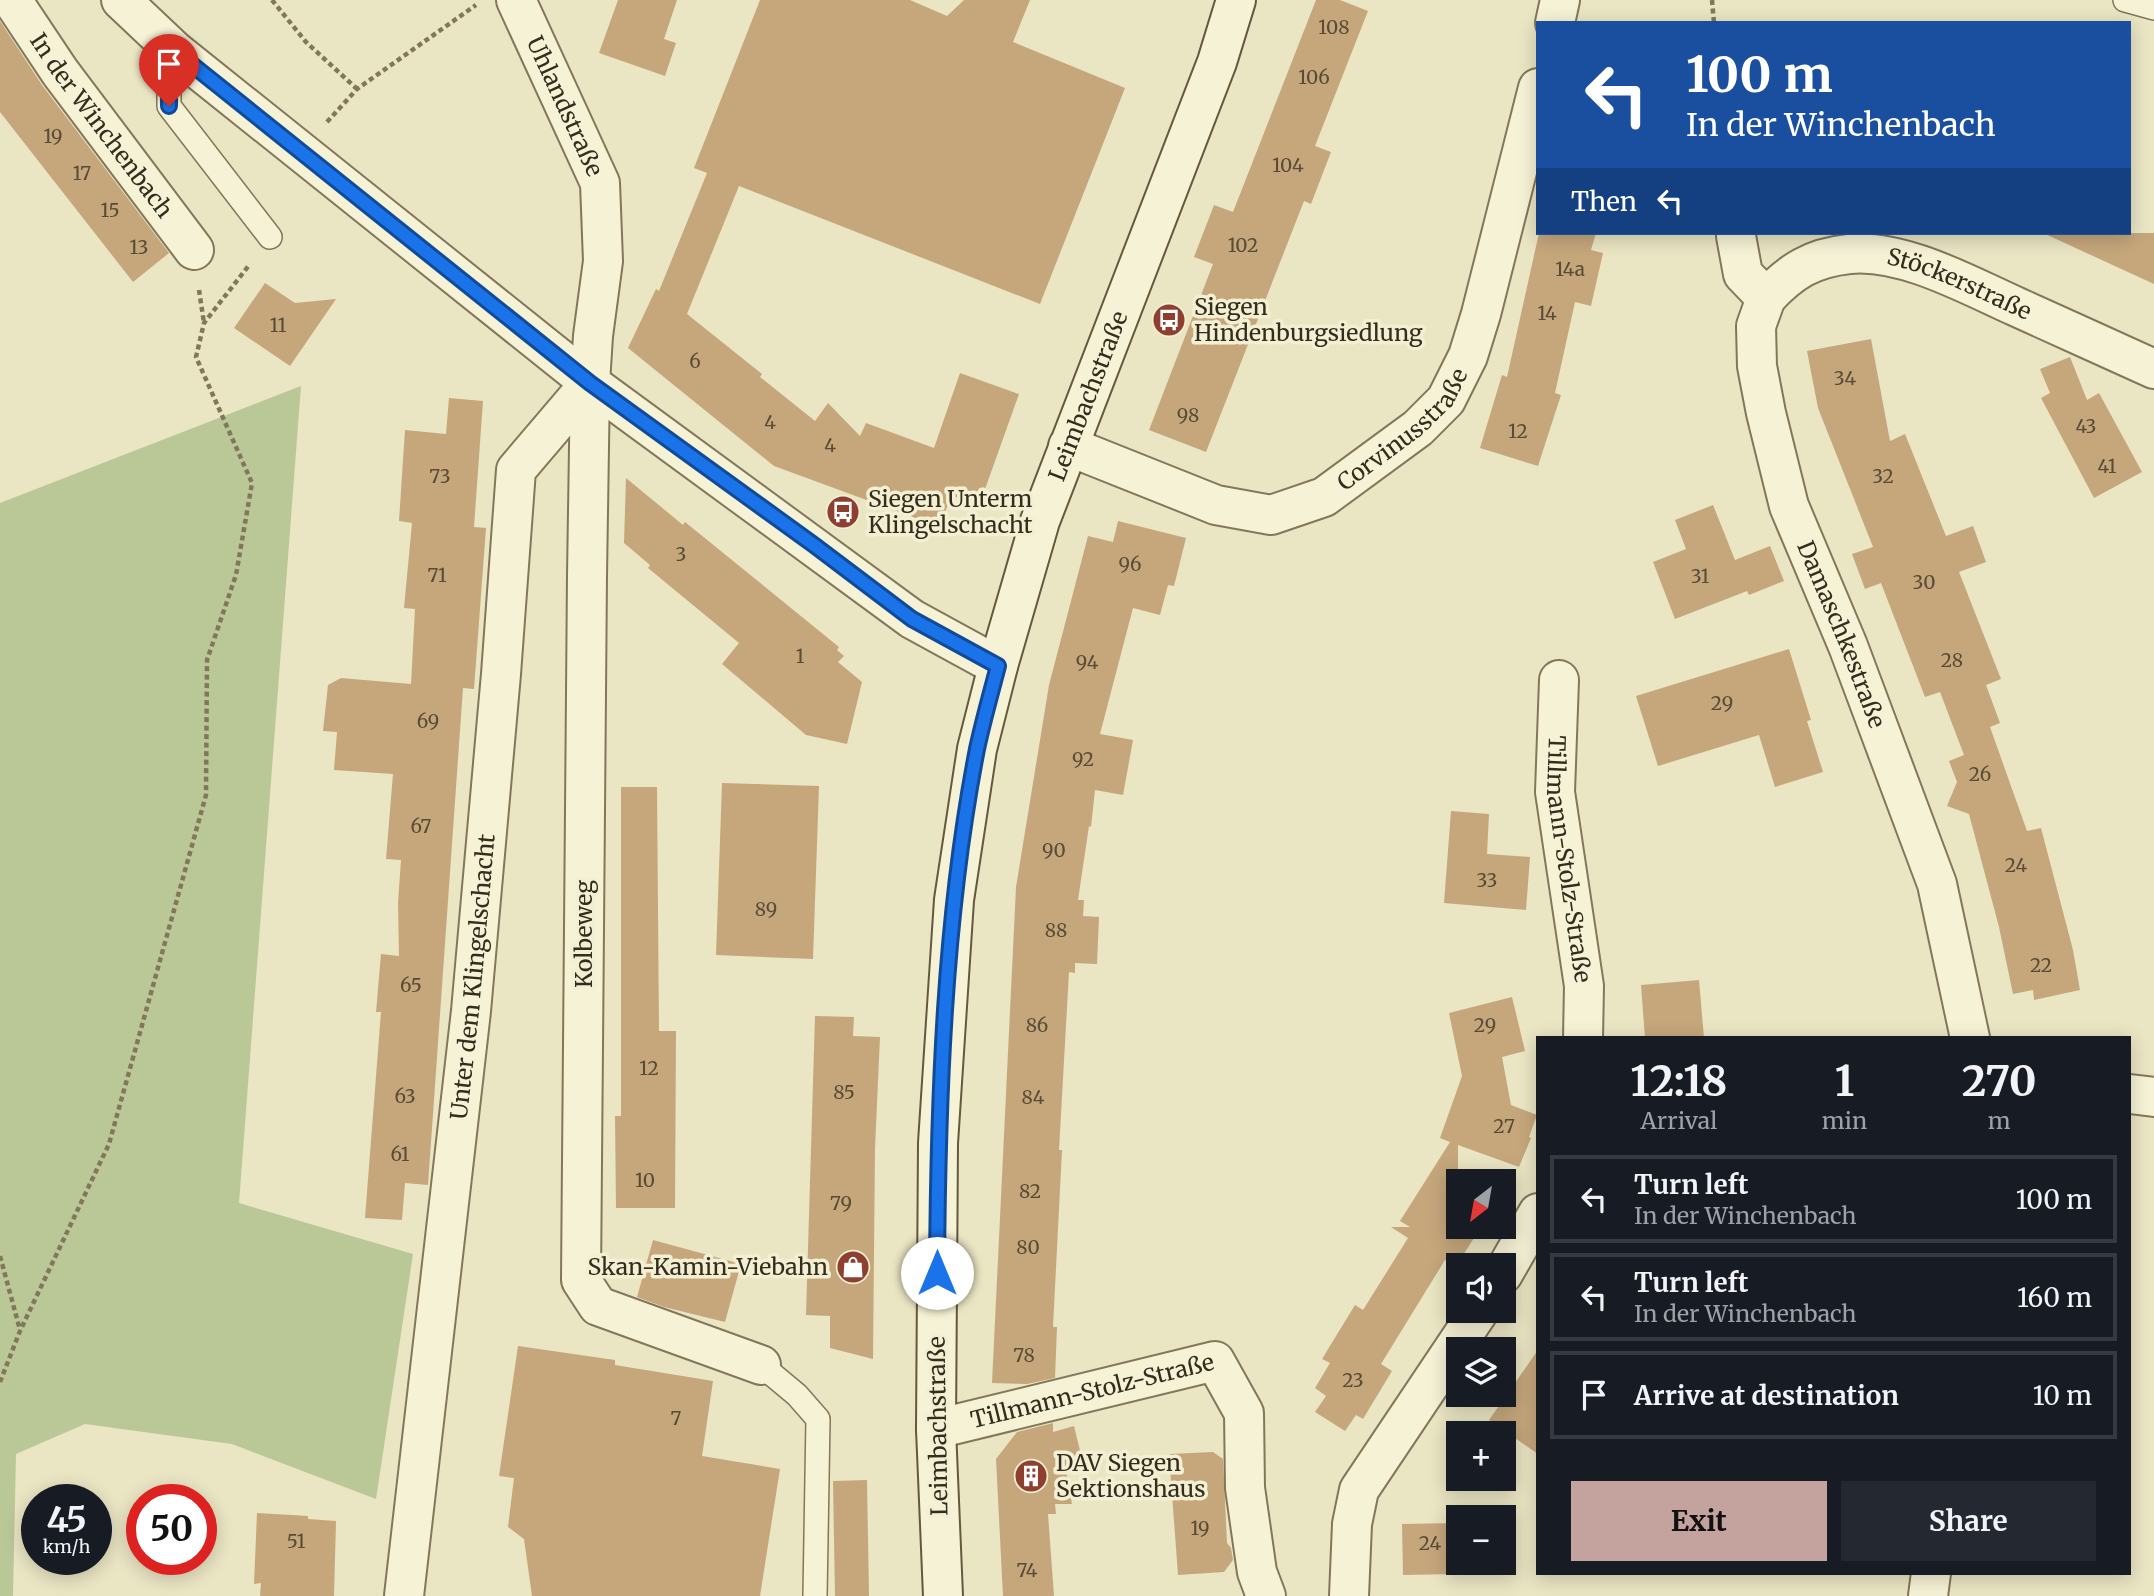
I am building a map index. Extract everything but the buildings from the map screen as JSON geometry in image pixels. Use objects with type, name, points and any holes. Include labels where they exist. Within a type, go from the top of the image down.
[{"type":"street","name":"In der Winchenbach","points":[[12,0],[60,72],[194,250]]},
{"type":"street","points":[[121,0],[175,51],[590,383],[912,619],[998,666]]},
{"type":"street","name":"Uhlandstraße","points":[[516,0],[600,183],[603,261],[590,383]]},
{"type":"street","name":"Leimbachstraße","points":[[943,1596],[936,1429],[938,1143],[954,900],[977,748],[1040,521],[1212,75],[1236,0]]},
{"type":"street","points":[[1555,21],[1560,0]]},
{"type":"street","name":"Corvinusstraße","points":[[1068,446],[1216,505],[1271,515],[1324,497],[1418,428],[1446,401],[1468,356],[1536,96]]},
{"type":"street","points":[[1736,236],[1743,274],[1766,298]]},
{"type":"street","name":"Stöckerstraße","points":[[1766,298],[1787,275],[1816,261],[1851,254],[1895,258],[1940,273],[2154,369]]},
{"type":"street","name":"Damaschkestraße","points":[[1766,298],[1756,326],[1756,366],[1789,506],[1848,646],[1937,884],[1970,1036]]},
{"type":"street","name":"Kolbeweg","points":[[590,383],[581,1280],[598,1306],[761,1365]]},
{"type":"street","name":"Unter dem Klingelschacht","points":[[404,1596],[471,1011],[516,470],[590,383]]},
{"type":"street","name":"Tillmann-Stolz-Straße","points":[[1559,680],[1555,792],[1584,986],[1583,1036]]},
{"type":"street","points":[[2131,1094],[2154,1097]]},
{"type":"street","points":[[1515,1253],[1536,1216]]},
{"type":"street","points":[[1349,1596],[1352,1524],[1359,1490],[1471,1323]]},
{"type":"street","name":"Tillmann-Stolz-Straße","points":[[936,1429],[1215,1361],[1244,1412],[1245,1488],[1257,1572],[1266,1596]]},
{"type":"street","points":[[1928,1596],[1931,1575]]},
{"type":"lane","points":[[2124,0],[2154,8]]},
{"type":"lane","points":[[175,51],[169,74],[169,106],[270,237]]},
{"type":"lane","points":[[761,1365],[797,1395],[817,1419],[815,1596]]},
{"type":"path","points":[[272,0],[306,42],[357,89]]},
{"type":"path","points":[[301,152],[357,89],[483,0]]},
{"type":"path","points":[[1712,0],[1714,21]]},
{"type":"path","points":[[0,1381],[20,1331],[109,1144],[206,795],[207,660],[236,575],[251,483],[196,357],[204,323],[270,237]]},
{"type":"path","points":[[0,1256],[20,1331]]},
{"type":"green space","points":[[301,386],[239,1203],[413,1254],[376,1499],[232,1444],[85,1424],[16,1454],[13,1596],[0,1596],[0,503]]},
{"type":"place","name":"Siegen Hindenburgsiedlung","points":[[1169,320]]},
{"type":"place","name":"Siegen Unterm Klingelschacht","points":[[843,512]]},
{"type":"place","name":"Skan-Kamin-Viebahn","points":[[853,1267]]},
{"type":"place","name":"DAV Siegen Sektionshaus","points":[[1031,1476]]},
{"type":"route","points":[[169,106],[169,74],[175,51],[590,383],[912,619],[998,666],[977,748],[954,900],[938,1143],[937,1273]]}]
